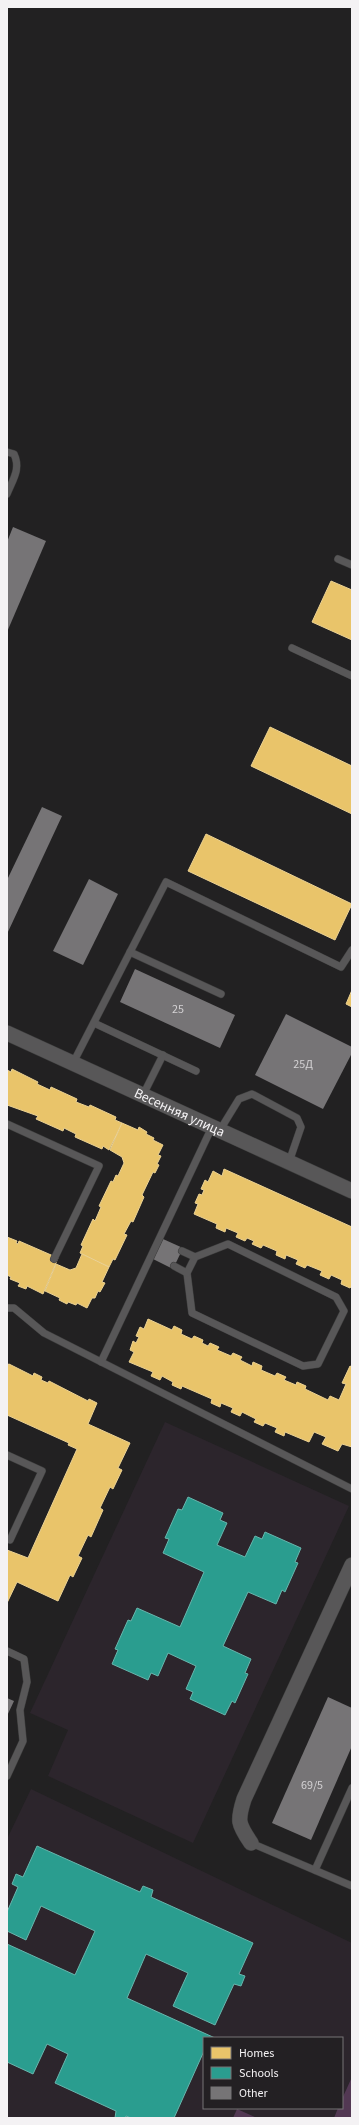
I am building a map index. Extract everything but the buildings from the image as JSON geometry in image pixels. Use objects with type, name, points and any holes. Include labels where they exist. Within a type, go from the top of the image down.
[{"type":"street","name":"Весенняя улица","points":[[7,1033],[352,1191]]},
{"type":"street","points":[[251,1844],[240,1827],[238,1816],[244,1799],[352,1565]]},
{"type":"lane","points":[[7,452],[14,454],[18,463],[7,494]]},
{"type":"lane","points":[[338,559],[352,565]]},
{"type":"lane","points":[[292,648],[352,676]]},
{"type":"lane","points":[[73,1063],[166,882],[341,967],[352,950]]},
{"type":"lane","points":[[130,952],[222,994]]},
{"type":"lane","points":[[94,1023],[196,1071]]},
{"type":"lane","points":[[143,1095],[163,1055]]},
{"type":"lane","points":[[101,1362],[216,1129],[239,1099],[252,1094],[298,1118],[301,1127],[289,1162]]},
{"type":"lane","points":[[7,1124],[99,1166],[54,1259]]},
{"type":"lane","points":[[228,1244],[336,1297],[344,1311],[318,1364],[303,1366],[192,1313],[186,1273],[195,1257],[228,1244]]},
{"type":"lane","points":[[182,1251],[195,1257]]},
{"type":"lane","points":[[174,1266],[186,1273]]},
{"type":"lane","points":[[7,1308],[14,1308],[44,1333],[352,1489]]},
{"type":"lane","points":[[7,1455],[42,1471],[10,1540],[7,1539]]},
{"type":"lane","points":[[7,1650],[24,1659],[27,1682],[20,1710],[24,1741],[7,1776]]},
{"type":"lane","points":[[315,1870],[352,1788]]},
{"type":"lane","points":[[251,1844],[352,1886]]},
{"type":"shaded area","points":[[165,1422],[349,1506],[193,1843],[48,1776],[68,1730],[30,1713]]},
{"type":"shaded area","points":[[31,1789],[352,1943],[352,2118],[7,2118],[7,1839]]},
{"type":"shaded area","points":[[352,2077],[352,2118],[334,2118],[338,2109],[343,2109],[343,2097]]},
{"type":"shaded area","points":[[237,2109],[257,2118],[233,2118]]}]
